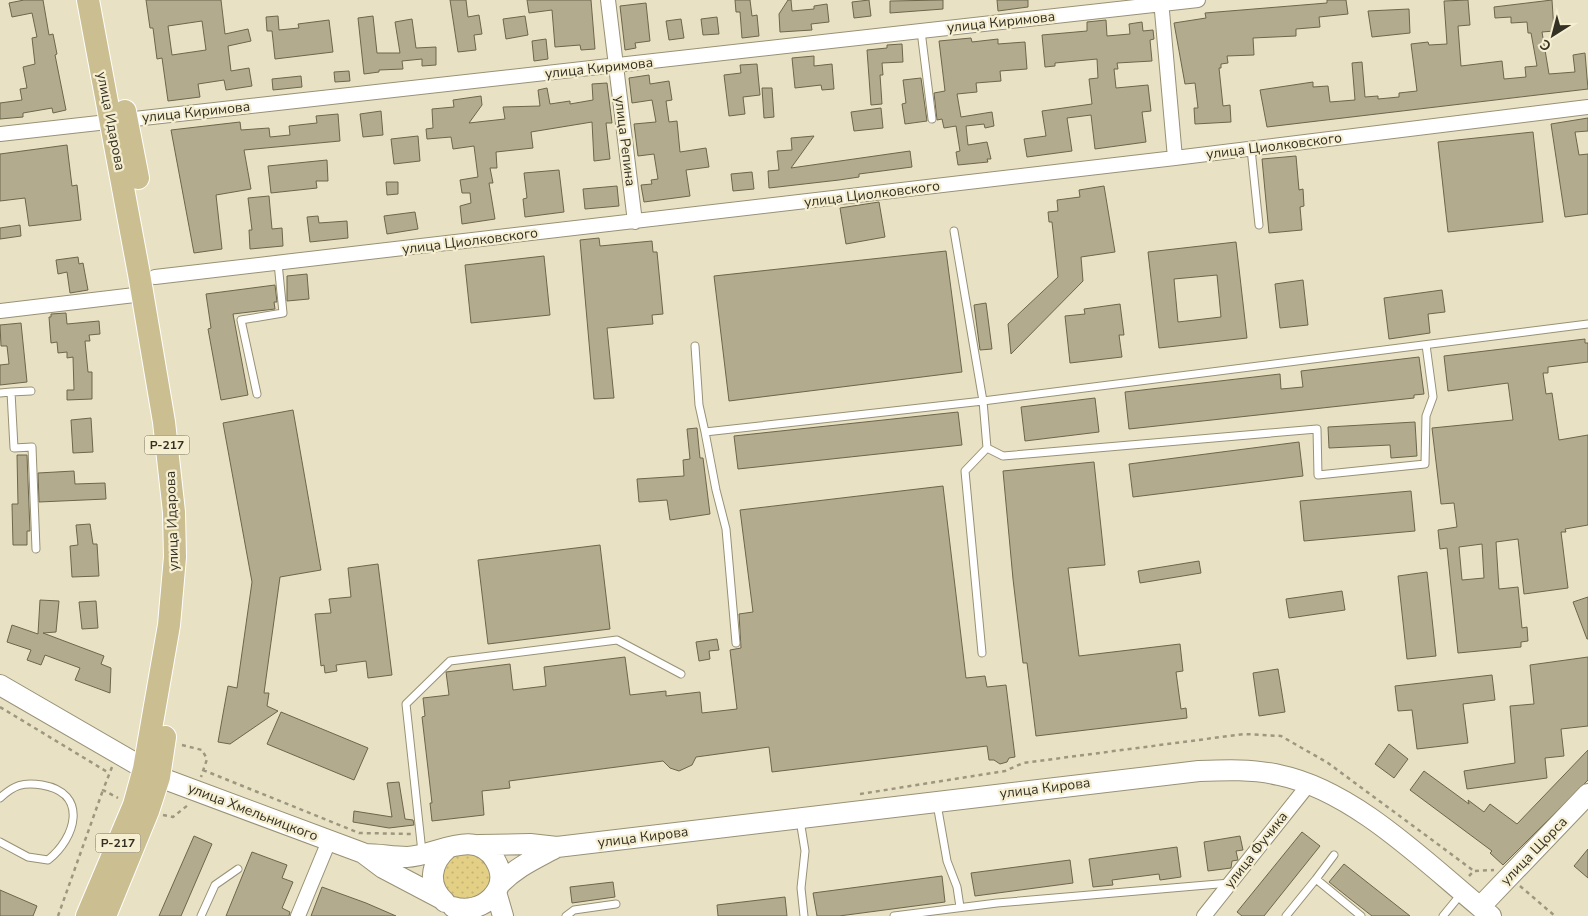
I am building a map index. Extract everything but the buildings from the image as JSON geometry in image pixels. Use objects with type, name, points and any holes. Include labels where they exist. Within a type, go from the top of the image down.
[{"type":"main road","name":"улица Идарова","points":[[88,0],[119,121]]},
{"type":"main road","name":"улица Идарова","points":[[88,916],[134,805],[152,773],[187,603],[189,526],[178,415],[149,285],[119,121],[104,0]]},
{"type":"main road","name":"улица Идарова","points":[[105,916],[148,811],[175,557],[171,470],[149,285]]},
{"type":"main road","name":"улица Хмельницкого","points":[[0,685],[152,773],[363,854]]},
{"type":"main road","name":"улица Кирова","points":[[557,847],[1199,771],[1260,771],[1282,775],[1308,784],[1343,800],[1466,884],[1485,911]]},
{"type":"main road","name":"улица Щорса","points":[[1485,911],[1588,794]]},
{"type":"main road","points":[[363,854],[408,857],[463,843],[479,845],[530,844],[557,847]]},
{"type":"main road","points":[[479,845],[486,849],[496,861],[500,877],[498,889],[503,916]]},
{"type":"main road","points":[[363,854],[383,868],[461,910],[478,908],[485,905],[510,873],[524,863],[557,847]]},
{"type":"main road","points":[[448,848],[437,860],[434,867],[433,883],[453,907]]},
{"type":"street","name":"улица Репина","points":[[608,0],[635,222]]},
{"type":"street","name":"улица Киримова","points":[[0,134],[921,32],[1161,2],[1198,0]]},
{"type":"street","points":[[1161,2],[1175,158]]},
{"type":"street","name":"улица Циолковского","points":[[0,311],[278,263],[1251,149],[1588,107]]},
{"type":"street","name":"улица Фучика","points":[[1204,916],[1308,784]]},
{"type":"street","points":[[298,916],[329,840]]},
{"type":"lane","points":[[921,32],[932,119]]},
{"type":"lane","points":[[1251,149],[1259,225]]},
{"type":"lane","points":[[954,231],[983,401],[987,448],[965,471],[982,653]]},
{"type":"lane","points":[[257,394],[241,320],[283,313],[278,263]]},
{"type":"lane","points":[[705,432],[983,401],[1588,324]]},
{"type":"lane","points":[[987,448],[1003,456],[1318,429],[1318,475],[1425,464],[1426,416],[1433,397],[1426,345]]},
{"type":"lane","points":[[695,346],[698,405],[726,529],[736,643]]},
{"type":"lane","points":[[0,392],[31,392]]},
{"type":"lane","points":[[10,392],[14,448],[32,447],[36,549]]},
{"type":"lane","points":[[423,854],[406,704],[450,662],[617,640],[681,674]]},
{"type":"lane","points":[[0,798],[13,786],[27,783],[45,786],[61,790],[72,804],[74,816],[68,835],[59,852],[48,860],[28,857],[0,842]]},
{"type":"lane","points":[[937,802],[947,861],[957,887],[960,907]]},
{"type":"lane","points":[[800,819],[805,851],[802,888],[804,916]]},
{"type":"lane","points":[[1286,916],[1334,855]]},
{"type":"lane","points":[[201,916],[215,885],[238,869]]},
{"type":"lane","points":[[1316,879],[1361,916]]},
{"type":"lane","points":[[894,916],[960,907],[1092,896],[1138,889],[1184,888],[1230,883]]},
{"type":"lane","points":[[1443,916],[1466,884]]},
{"type":"lane","points":[[566,916],[574,910],[616,904]]},
{"type":"path","points":[[0,707],[109,774]]},
{"type":"path","points":[[178,744],[202,750],[206,759],[199,782]]},
{"type":"path","points":[[58,916],[113,765]]},
{"type":"path","points":[[203,770],[359,833],[420,834]]},
{"type":"path","points":[[103,790],[126,802]]},
{"type":"path","points":[[156,813],[173,817],[192,802]]},
{"type":"path","points":[[1466,884],[1474,871],[1500,870]]},
{"type":"path","points":[[1515,882],[1555,916]]},
{"type":"shaded area","points":[[467,852],[476,854],[484,859],[489,867],[491,876],[489,885],[484,893],[476,898],[467,900],[458,898],[450,893],[445,885],[443,876],[445,867],[450,859],[458,854]]}]
